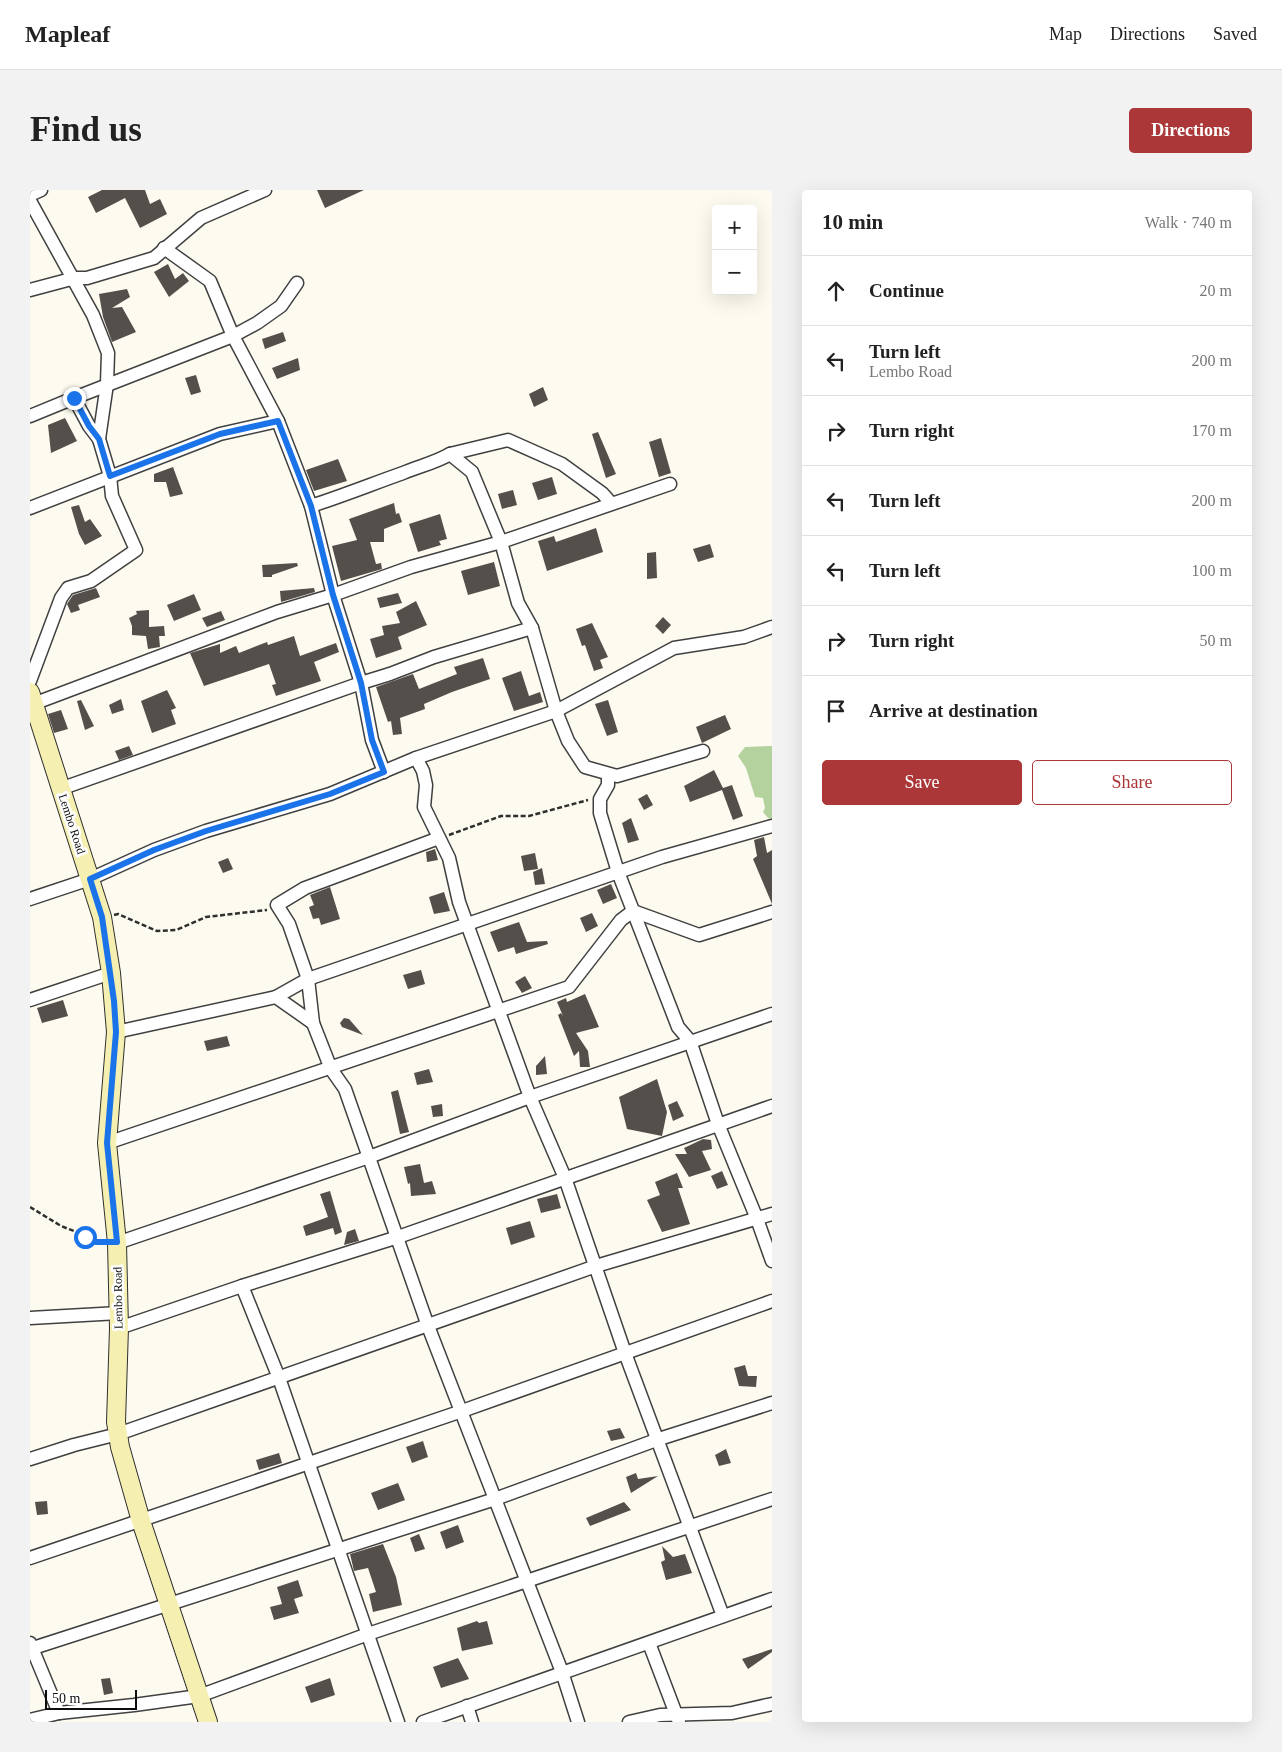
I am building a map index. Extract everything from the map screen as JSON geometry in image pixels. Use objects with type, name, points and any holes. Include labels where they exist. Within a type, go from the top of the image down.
[{"type":"street","points":[[30,195],[41,190]]},
{"type":"street","points":[[30,290],[75,278],[87,278],[154,258],[201,218],[265,190]]},
{"type":"street","points":[[30,201],[75,278],[93,314],[108,353],[107,384],[99,439]]},
{"type":"street","points":[[164,248],[210,280],[233,336],[278,421],[311,506],[333,595],[361,683],[372,740],[384,772]]},
{"type":"street","points":[[30,416],[107,384],[233,336],[257,324],[281,306],[297,283]]},
{"type":"street","points":[[30,681],[61,598],[68,588],[91,581],[136,550],[112,496],[110,476],[99,439],[89,426],[74,398]]},
{"type":"street","points":[[30,508],[220,434],[278,421]]},
{"type":"street","points":[[311,506],[367,488],[401,473],[438,461],[450,454],[508,440],[562,464],[602,493],[611,503]]},
{"type":"street","points":[[450,454],[472,472],[501,542],[518,603],[532,628],[556,711],[568,741],[585,767],[617,776],[703,751]]},
{"type":"street","points":[[32,698],[411,567],[501,542],[670,484]]},
{"type":"street","points":[[30,899],[90,879],[154,850],[206,831],[330,794],[416,758],[556,711],[674,648],[744,637],[772,627]]},
{"type":"street","points":[[60,789],[434,657],[532,628]]},
{"type":"street","name":"Lembo Road","points":[[32,698],[102,917],[111,973],[116,1032],[107,1143],[117,1242],[119,1321],[118,1434],[142,1521],[208,1722]]},
{"type":"street","points":[[416,758],[426,786],[424,807],[454,874],[459,902],[530,1097],[565,1178],[625,1353],[659,1439],[723,1616]]},
{"type":"street","points":[[608,775],[608,785],[600,799],[600,813],[618,872],[678,1026],[690,1041],[718,1124],[758,1219],[772,1261]]},
{"type":"street","points":[[116,1032],[276,997],[308,979],[618,872],[772,826]]},
{"type":"street","points":[[439,838],[305,888],[276,905],[289,924],[308,979],[313,1023],[331,1069],[345,1089],[428,1326],[562,1672],[578,1722]]},
{"type":"street","points":[[633,911],[699,935],[772,912]]},
{"type":"street","points":[[107,1143],[331,1069],[569,987],[621,920],[633,911]]},
{"type":"street","points":[[30,1000],[111,973]]},
{"type":"street","points":[[276,997],[313,1023]]},
{"type":"street","points":[[117,1242],[369,1157],[530,1097],[772,1014]]},
{"type":"street","points":[[30,1318],[119,1321],[242,1286],[398,1237],[772,1106]]},
{"type":"street","points":[[30,1459],[74,1444],[118,1434],[596,1266],[772,1214]]},
{"type":"street","points":[[242,1286],[278,1378],[340,1550],[398,1722]]},
{"type":"street","points":[[30,1558],[309,1464],[772,1301]]},
{"type":"street","points":[[59,1713],[31,1646],[495,1500],[659,1439],[772,1403]]},
{"type":"street","points":[[30,1720],[59,1713],[198,1696],[368,1634],[772,1499]]},
{"type":"street","points":[[423,1722],[772,1599]]},
{"type":"street","points":[[649,1643],[678,1719]]},
{"type":"street","points":[[629,1722],[660,1715],[678,1719],[732,1713],[772,1704]]},
{"type":"street","points":[[467,1706],[472,1722]]},
{"type":"path","points":[[439,838],[501,816],[529,816],[590,799],[600,799]]},
{"type":"path","points":[[102,917],[118,914],[157,931],[176,930],[206,917],[272,910],[276,905]]},
{"type":"path","points":[[30,1207],[96,1242],[117,1242]]},
{"type":"green space","points":[[772,746],[772,819],[768,818],[763,812],[765,808],[763,798],[755,797],[746,768],[738,756],[745,747]]},
{"type":"building","points":[[102,190],[145,190],[150,204],[160,199],[167,214],[140,228],[125,198],[96,213],[88,197]]},
{"type":"building","points":[[317,190],[364,190],[325,208]]},
{"type":"building","points":[[168,264],[175,279],[183,273],[189,281],[169,297],[154,272]]},
{"type":"building","points":[[127,289],[130,297],[112,308],[122,307],[136,332],[112,342],[103,317],[99,294]]},
{"type":"building","points":[[283,332],[286,341],[265,349],[262,339]]},
{"type":"building","points":[[298,358],[300,370],[277,379],[272,368]]},
{"type":"building","points":[[196,375],[201,392],[191,395],[185,378]]},
{"type":"building","points":[[543,387],[548,400],[534,407],[529,394]]},
{"type":"building","points":[[65,418],[77,441],[51,453],[48,425]]},
{"type":"building","points":[[598,432],[616,474],[606,478],[592,434]]},
{"type":"building","points":[[661,438],[671,473],[659,477],[649,442]]},
{"type":"building","points":[[338,459],[347,481],[314,491],[306,470]]},
{"type":"building","points":[[173,467],[183,494],[170,497],[166,482],[154,482],[154,474]]},
{"type":"building","points":[[552,477],[557,494],[538,500],[532,483]]},
{"type":"building","points":[[513,490],[517,505],[502,509],[498,494]]},
{"type":"building","points":[[394,503],[396,514],[399,513],[402,522],[384,529],[384,542],[370,542],[376,564],[381,563],[382,569],[341,581],[332,546],[357,540],[349,519]]},
{"type":"building","points":[[79,505],[85,522],[90,519],[102,536],[85,545],[79,534],[71,507]]},
{"type":"building","points":[[440,514],[447,539],[439,541],[441,545],[418,552],[409,524]]},
{"type":"building","points":[[596,528],[603,552],[547,571],[538,541],[554,536],[556,542]]},
{"type":"building","points":[[710,544],[714,557],[698,562],[693,549]]},
{"type":"building","points":[[656,552],[657,578],[647,579],[647,553]]},
{"type":"building","points":[[494,562],[500,586],[468,595],[461,571]]},
{"type":"building","points":[[297,563],[298,566],[272,575],[272,577],[263,577],[262,565]]},
{"type":"building","points":[[96,588],[100,597],[78,605],[80,610],[71,613],[67,604],[73,595]]},
{"type":"building","points":[[314,588],[315,592],[281,602],[280,591]]},
{"type":"building","points":[[398,593],[402,603],[380,608],[377,598]]},
{"type":"building","points":[[194,594],[201,610],[174,621],[167,605]]},
{"type":"building","points":[[416,601],[427,625],[398,637],[402,649],[376,658],[370,639],[384,635],[382,626],[400,623],[396,612]]},
{"type":"building","points":[[149,610],[149,627],[164,626],[165,636],[159,636],[160,647],[148,649],[146,636],[132,635],[132,626],[129,618],[137,614],[136,611]]},
{"type":"building","points":[[221,611],[225,620],[207,627],[202,618]]},
{"type":"building","points":[[663,617],[671,625],[663,634],[655,626]]},
{"type":"building","points":[[592,623],[608,657],[600,660],[603,668],[594,671],[585,645],[582,646],[576,629]]},
{"type":"building","points":[[294,636],[300,656],[336,643],[339,652],[314,662],[321,681],[276,696],[272,685],[276,684],[269,664],[204,686],[190,653],[220,644],[220,653],[236,646],[239,653],[267,642],[268,645]]},
{"type":"building","points":[[483,658],[490,679],[424,704],[425,709],[400,718],[402,734],[393,735],[391,721],[388,722],[376,687],[413,674],[419,689],[457,674],[454,667]]},
{"type":"building","points":[[521,671],[529,696],[540,692],[543,702],[514,711],[502,678]]},
{"type":"building","points":[[167,690],[176,708],[171,710],[176,724],[152,733],[141,701]]},
{"type":"building","points":[[121,699],[124,710],[112,714],[109,705]]},
{"type":"building","points":[[81,700],[94,726],[85,730],[77,701]]},
{"type":"building","points":[[608,700],[618,732],[607,736],[595,704]]},
{"type":"building","points":[[61,710],[68,729],[54,733],[48,714]]},
{"type":"building","points":[[725,715],[731,729],[702,743],[696,727]]},
{"type":"building","points":[[129,746],[133,755],[119,760],[115,751]]},
{"type":"building","points":[[714,770],[723,788],[732,785],[743,816],[733,820],[722,790],[690,802],[684,786]]},
{"type":"building","points":[[647,794],[653,805],[644,810],[638,799]]},
{"type":"building","points":[[631,818],[639,840],[628,843],[622,823]]},
{"type":"building","points":[[764,837],[767,853],[772,850],[772,904],[753,859],[757,856],[754,840]]},
{"type":"building","points":[[435,849],[438,860],[427,862],[426,852]]},
{"type":"building","points":[[535,853],[538,869],[524,871],[521,856]]},
{"type":"building","points":[[228,858],[233,869],[223,873],[218,862]]},
{"type":"building","points":[[542,868],[545,884],[535,885],[533,872]]},
{"type":"building","points":[[611,884],[617,898],[603,904],[597,890]]},
{"type":"building","points":[[330,887],[340,919],[321,925],[319,918],[313,919],[309,907],[314,905],[310,895]]},
{"type":"building","points":[[444,892],[450,911],[434,914],[429,897]]},
{"type":"building","points":[[592,913],[598,926],[586,932],[580,918]]},
{"type":"building","points":[[519,922],[527,942],[547,941],[548,944],[516,954],[514,947],[498,952],[490,932]]},
{"type":"building","points":[[421,970],[425,984],[408,989],[403,975]]},
{"type":"building","points":[[525,976],[532,988],[522,993],[515,982]]},
{"type":"building","points":[[585,994],[599,1027],[576,1033],[588,1051],[590,1067],[580,1067],[579,1051],[574,1056],[558,1015],[561,1013],[563,1016],[557,1002],[566,998],[567,1002]]},
{"type":"building","points":[[63,1000],[68,1016],[42,1023],[37,1008]]},
{"type":"building","points":[[344,1018],[349,1019],[363,1035],[342,1027],[340,1023]]},
{"type":"building","points":[[227,1036],[230,1046],[207,1051],[204,1041]]},
{"type":"building","points":[[545,1056],[547,1074],[536,1075],[536,1066]]},
{"type":"building","points":[[429,1069],[433,1082],[417,1085],[414,1073]]},
{"type":"building","points":[[657,1079],[667,1112],[662,1136],[627,1129],[619,1097]]},
{"type":"building","points":[[398,1090],[409,1132],[400,1134],[391,1092]]},
{"type":"building","points":[[677,1101],[684,1116],[673,1121],[668,1105]]},
{"type":"building","points":[[442,1104],[443,1116],[433,1117],[431,1106]]},
{"type":"building","points":[[703,1139],[711,1140],[712,1149],[702,1151],[711,1170],[689,1177],[675,1154],[687,1154],[684,1148]]},
{"type":"building","points":[[420,1164],[424,1183],[432,1181],[436,1194],[411,1196],[410,1183],[408,1184],[404,1167]]},
{"type":"building","points":[[722,1171],[728,1185],[717,1189],[711,1176]]},
{"type":"building","points":[[677,1173],[683,1188],[678,1188],[690,1224],[662,1232],[647,1200],[660,1195],[655,1182]]},
{"type":"building","points":[[330,1191],[342,1232],[335,1235],[333,1228],[306,1236],[303,1226],[328,1217],[320,1194]]},
{"type":"building","points":[[557,1194],[561,1208],[541,1213],[537,1199]]},
{"type":"building","points":[[530,1221],[535,1237],[511,1245],[506,1228]]},
{"type":"building","points":[[355,1229],[359,1241],[344,1245],[347,1232]]},
{"type":"building","points":[[745,1365],[748,1376],[757,1376],[756,1387],[739,1386],[734,1368]]},
{"type":"building","points":[[620,1428],[625,1438],[611,1441],[607,1431]]},
{"type":"building","points":[[423,1441],[428,1457],[412,1463],[406,1447]]},
{"type":"building","points":[[726,1449],[731,1463],[719,1466],[715,1455]]},
{"type":"building","points":[[279,1453],[282,1463],[259,1470],[256,1460]]},
{"type":"building","points":[[636,1473],[638,1479],[658,1476],[631,1493],[626,1477]]},
{"type":"building","points":[[398,1483],[405,1500],[378,1510],[371,1493]]},
{"type":"building","points":[[47,1501],[48,1514],[37,1515],[35,1502]]},
{"type":"building","points":[[624,1502],[631,1510],[590,1526],[586,1518]]},
{"type":"building","points":[[458,1525],[464,1542],[446,1549],[440,1532]]},
{"type":"building","points":[[419,1534],[425,1549],[415,1552],[410,1538]]},
{"type":"building","points":[[383,1544],[396,1577],[402,1605],[373,1612],[369,1594],[376,1592],[368,1568],[354,1571],[350,1554]]},
{"type":"building","points":[[662,1546],[673,1557],[685,1554],[692,1573],[666,1580],[661,1562],[665,1560]]},
{"type":"building","points":[[298,1580],[303,1596],[294,1599],[299,1613],[274,1620],[270,1607],[282,1604],[277,1587]]},
{"type":"building","points":[[477,1621],[479,1623],[487,1621],[493,1644],[462,1651],[457,1628]]},
{"type":"building","points":[[772,1649],[772,1652],[748,1669],[742,1659]]},
{"type":"building","points":[[458,1658],[469,1679],[441,1688],[433,1667]]},
{"type":"building","points":[[110,1678],[113,1693],[104,1695],[101,1679]]},
{"type":"building","points":[[330,1678],[335,1695],[311,1703],[305,1687]]},
{"type":"route","points":[[74,398],[89,426],[99,439],[110,476],[220,434],[278,421],[311,506],[333,595],[361,683],[372,740],[384,772],[330,794],[206,831],[154,850],[90,879],[102,917],[114,1001],[116,1032],[107,1143],[117,1242],[96,1242],[85,1237]]}]
